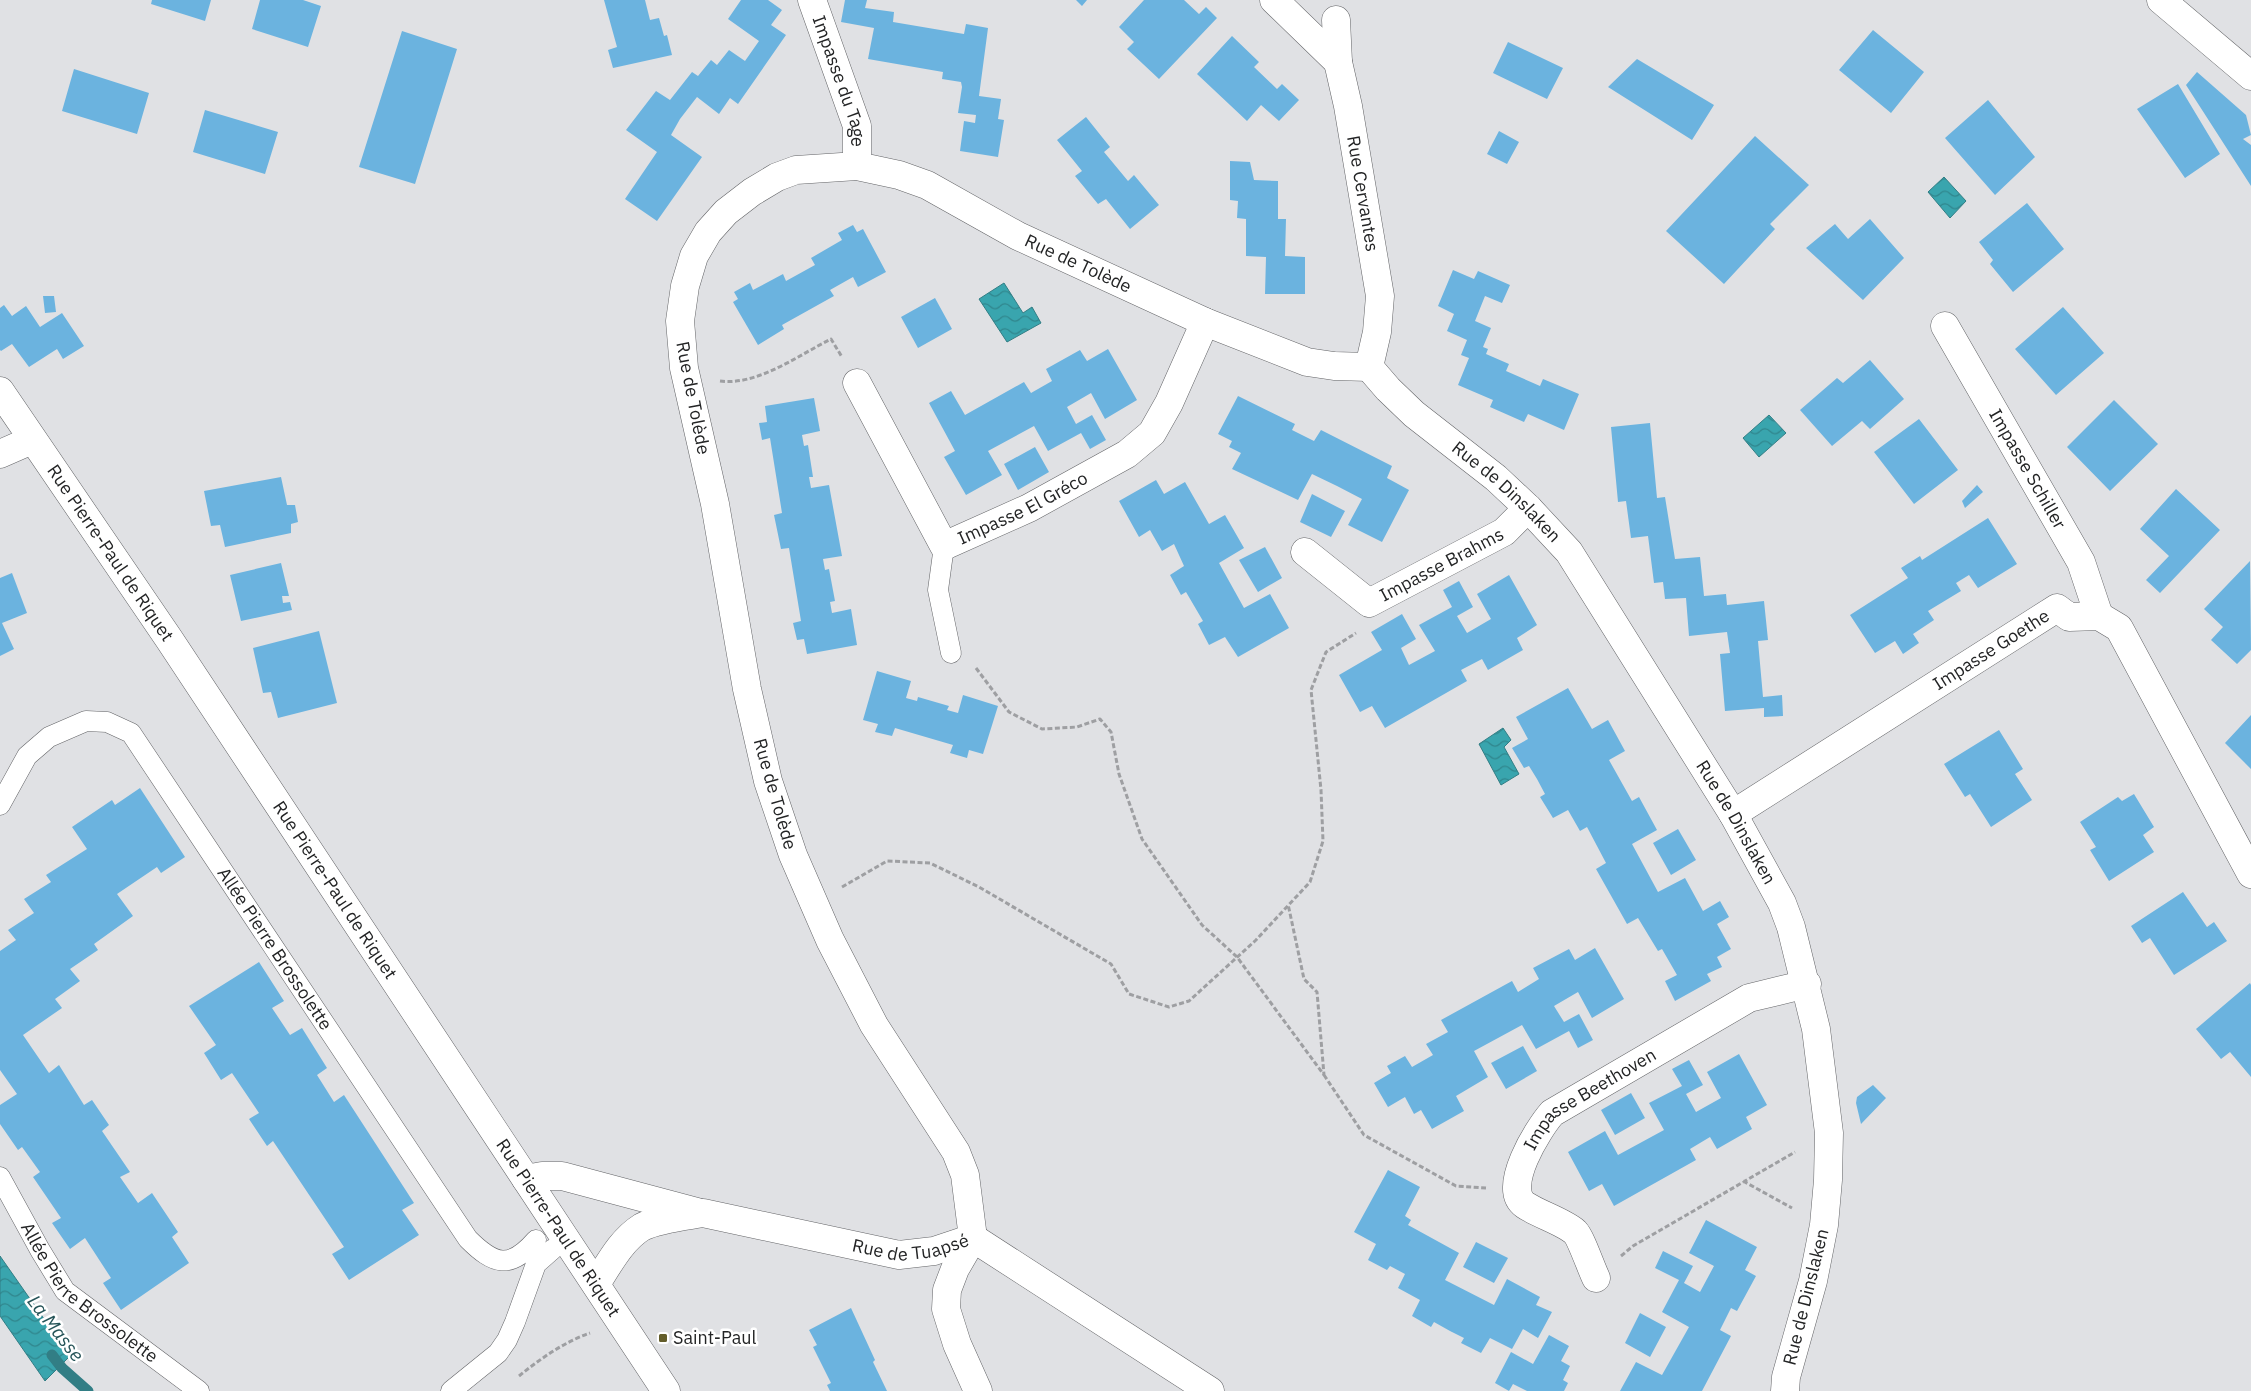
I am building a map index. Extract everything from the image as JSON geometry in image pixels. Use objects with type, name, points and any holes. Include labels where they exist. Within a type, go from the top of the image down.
[{"type":"street","name":"Impasse du Tage","points":[[812,0],[857,126],[857,166]]},
{"type":"street","points":[[1274,0],[1338,62]]},
{"type":"street","points":[[2161,0],[2251,76]]},
{"type":"street","name":"Rue Cervantes","points":[[1336,20],[1338,62],[1348,106],[1380,296],[1377,332],[1369,367]]},
{"type":"street","name":"Rue de Tolède","points":[[973,1238],[965,1175],[956,1152],[874,1025],[813,903],[793,855],[768,781],[747,689],[716,504],[684,368],[680,321],[685,286],[694,256],[708,232],[726,212],[776,177],[796,170],[857,166],[899,175],[927,185],[1018,236],[1205,322],[1307,362],[1334,366],[1369,367]]},
{"type":"street","name":"Impasse El Gréco","points":[[857,383],[944,546],[1029,508],[1127,454],[1152,433],[1169,403],[1205,322]]},
{"type":"street","name":"Impasse Schiller","points":[[1945,326],[2081,562],[2099,616]]},
{"type":"street","name":"Rue de Dinslaken","points":[[1369,367],[1414,414],[1477,461],[1528,508],[1569,552],[1733,814],[1782,903],[1791,927],[1807,984],[1816,1029],[1829,1133],[1828,1180],[1824,1225],[1813,1281],[1786,1377],[1785,1391]]},
{"type":"street","name":"Rue Pierre-Paul de Riquet","points":[[0,391],[169,639],[596,1284],[619,1323],[666,1391]]},
{"type":"street","points":[[0,454],[32,440]]},
{"type":"street","name":"Impasse Brahms","points":[[1305,552],[1369,603],[1504,532],[1528,508]]},
{"type":"street","name":"Impasse Goethe","points":[[1733,814],[2057,608],[2070,617],[2099,616]]},
{"type":"street","points":[[2099,616],[2119,628],[2251,874]]},
{"type":"street","name":"Impasse Beethoven","points":[[1517,1191],[1519,1171],[1542,1124],[1552,1113],[1749,998],[1807,984]]},
{"type":"street","points":[[526,1179],[542,1176],[562,1176],[703,1214]]},
{"type":"street","points":[[1517,1191],[1523,1204],[1576,1233],[1596,1278]]},
{"type":"street","name":"Rue de Tuapsé","points":[[596,1284],[619,1247],[643,1227],[674,1218],[703,1214],[899,1255],[934,1251],[973,1238],[1210,1391]]},
{"type":"street","points":[[973,1238],[954,1269],[947,1290],[946,1309],[957,1344],[978,1391]]},
{"type":"lane","points":[[944,546],[938,590],[951,653]]},
{"type":"lane","name":"Allée Pierre Brossolette","points":[[0,805],[27,756],[50,737],[86,721],[107,722],[131,733],[468,1238],[484,1255],[500,1261],[511,1260],[527,1250],[545,1245],[507,1340],[498,1353],[451,1391]]},
{"type":"lane","name":"Allée Pierre Brossolette","points":[[0,1176],[40,1250],[65,1291],[198,1391]]},
{"type":"path","points":[[684,368],[721,381],[742,381],[756,377],[831,339],[857,383]]},
{"type":"path","points":[[813,903],[887,861],[930,863],[979,887],[1111,964],[1129,994],[1169,1007],[1189,1002],[1237,957],[1310,882],[1323,840],[1321,790],[1311,690],[1326,652],[1358,632],[1369,603]]},
{"type":"path","points":[[951,653],[968,658],[1009,712],[1042,729],[1076,728],[1100,719],[1111,732],[1119,774],[1142,839],[1202,925],[1237,957],[1324,1075],[1364,1135],[1456,1186],[1517,1191]]},
{"type":"path","points":[[1288,904],[1304,979],[1317,992],[1324,1075]]},
{"type":"path","points":[[1596,1278],[1633,1246],[1829,1133]]},
{"type":"path","points":[[1743,1181],[1824,1225]]},
{"type":"path","points":[[515,1379],[536,1362],[577,1338]]},
{"type":"water","points":[[1944,177],[1966,201],[1950,218],[1928,192]]},
{"type":"water","points":[[1004,283],[1023,313],[1032,307],[1041,323],[1007,342],[979,299]]},
{"type":"water","points":[[1769,415],[1786,433],[1759,457],[1743,438]]},
{"type":"water","points":[[1503,728],[1511,740],[1504,747],[1519,774],[1501,785],[1479,744]]},
{"type":"water","points":[[0,1256],[70,1356],[45,1381],[0,1316]]},
{"type":"building","points":[[152,0],[211,0],[205,21],[151,4]]},
{"type":"building","points":[[260,0],[303,0],[321,6],[308,47],[252,29]]},
{"type":"building","points":[[604,0],[645,0],[650,20],[659,18],[664,36],[667,35],[672,55],[613,68],[608,50],[617,47]]},
{"type":"building","points":[[741,0],[768,0],[782,10],[771,25],[786,35],[738,104],[730,98],[719,114],[697,97],[680,119],[671,135],[702,157],[657,221],[625,199],[657,152],[626,130],[656,91],[670,100],[692,72],[698,76],[711,60],[717,65],[729,50],[745,61],[759,41],[728,19]]},
{"type":"building","points":[[845,0],[867,0],[865,8],[894,12],[893,22],[964,34],[966,24],[988,28],[979,96],[1001,99],[998,119],[1004,120],[998,157],[960,151],[964,121],[975,123],[976,115],[958,113],[961,82],[942,79],[943,72],[868,59],[874,28],[841,22]]},
{"type":"building","points":[[1076,0],[1087,0],[1082,6]]},
{"type":"building","points":[[1144,0],[1184,0],[1199,14],[1206,7],[1217,18],[1159,79],[1127,49],[1134,42],[1119,27]]},
{"type":"building","points":[[1873,30],[1924,72],[1891,113],[1839,70]]},
{"type":"building","points":[[402,31],[457,49],[415,184],[359,167]]},
{"type":"building","points":[[1232,36],[1259,62],[1254,67],[1277,89],[1282,84],[1299,100],[1279,121],[1261,105],[1247,121],[1197,74]]},
{"type":"building","points":[[1508,42],[1563,68],[1547,99],[1493,73]]},
{"type":"building","points":[[1637,59],[1714,105],[1692,140],[1608,87]]},
{"type":"building","points":[[74,69],[149,93],[137,134],[62,111]]},
{"type":"building","points":[[2197,72],[2246,115],[2251,135],[2243,139],[2251,145],[2251,186],[2186,85]]},
{"type":"building","points":[[2178,84],[2220,154],[2185,178],[2137,109]]},
{"type":"building","points":[[1988,100],[2035,157],[1995,195],[1945,138]]},
{"type":"building","points":[[205,110],[278,132],[265,174],[193,152]]},
{"type":"building","points":[[1086,117],[1110,147],[1104,152],[1128,181],[1134,175],[1159,205],[1130,229],[1106,199],[1098,204],[1075,176],[1082,171],[1057,140]]},
{"type":"building","points":[[1499,131],[1519,142],[1507,164],[1487,154]]},
{"type":"building","points":[[1755,136],[1809,185],[1770,224],[1775,229],[1724,284],[1666,231]]},
{"type":"building","points":[[1230,161],[1250,162],[1254,180],[1278,181],[1278,219],[1286,219],[1285,256],[1305,257],[1305,294],[1265,294],[1266,257],[1246,256],[1246,219],[1237,218],[1238,201],[1230,200]]},
{"type":"building","points":[[2027,203],[2064,249],[2013,292],[1990,264],[1993,260],[1979,242]]},
{"type":"building","points":[[1870,219],[1904,258],[1863,300],[1806,248],[1835,224],[1848,239]]},
{"type":"building","points":[[853,225],[857,232],[863,229],[886,272],[858,287],[853,277],[830,290],[834,296],[782,325],[784,329],[758,345],[733,302],[738,299],[734,292],[750,283],[753,290],[783,274],[786,281],[815,265],[811,258],[842,240],[838,233]]},
{"type":"building","points":[[1453,270],[1474,279],[1478,271],[1510,285],[1502,303],[1485,296],[1475,321],[1491,328],[1483,347],[1488,349],[1486,354],[1509,364],[1506,371],[1540,386],[1543,379],[1579,394],[1564,430],[1528,414],[1524,422],[1490,407],[1493,400],[1458,385],[1469,358],[1461,355],[1467,340],[1447,331],[1454,314],[1438,306]]},
{"type":"building","points":[[43,296],[54,296],[56,312],[45,313]]},
{"type":"building","points":[[935,298],[952,329],[918,348],[901,317]]},
{"type":"building","points":[[4,305],[12,316],[26,306],[40,327],[62,313],[84,346],[63,359],[57,349],[29,367],[12,344],[0,350],[0,308]]},
{"type":"building","points":[[2063,307],[2104,353],[2056,395],[2015,349]]},
{"type":"building","points":[[1108,349],[1137,400],[1105,419],[1091,393],[1067,407],[1076,424],[1092,415],[1106,440],[1090,449],[1081,433],[1048,451],[1034,426],[988,451],[1002,475],[966,495],[944,457],[955,451],[929,403],[951,391],[965,415],[1024,382],[1031,393],[1052,381],[1046,369],[1080,350],[1087,361]]},
{"type":"building","points":[[1870,360],[1904,399],[1870,429],[1862,421],[1832,446],[1800,410],[1837,378],[1843,383]]},
{"type":"building","points":[[1238,396],[1295,424],[1292,430],[1314,441],[1321,430],[1392,466],[1387,478],[1409,490],[1382,542],[1348,525],[1362,499],[1337,486],[1312,474],[1298,500],[1232,469],[1241,453],[1229,447],[1232,441],[1218,434]]},
{"type":"building","points":[[814,398],[820,431],[802,435],[804,446],[808,445],[813,477],[809,477],[811,488],[829,485],[842,556],[823,559],[825,570],[829,569],[835,601],[830,602],[832,613],[851,609],[857,645],[807,654],[804,639],[797,640],[793,623],[801,621],[789,548],[781,549],[774,515],[782,513],[770,438],[762,440],[759,423],[767,422],[765,406]]},
{"type":"building","points":[[2114,400],[2158,444],[2110,491],[2067,447]]},
{"type":"building","points":[[1919,419],[1958,470],[1914,504],[1874,452]]},
{"type":"building","points":[[1650,423],[1657,498],[1665,497],[1675,559],[1700,557],[1704,596],[1726,594],[1727,605],[1764,601],[1768,640],[1758,641],[1763,697],[1782,695],[1783,716],[1764,717],[1764,708],[1725,711],[1720,654],[1730,653],[1727,632],[1689,636],[1686,598],[1665,599],[1663,582],[1654,583],[1648,536],[1631,538],[1626,501],[1618,502],[1611,427]]},
{"type":"building","points":[[1035,447],[1049,472],[1018,490],[1004,464]]},
{"type":"building","points":[[281,477],[287,505],[295,505],[298,522],[291,524],[291,533],[225,547],[220,525],[211,526],[204,491]]},
{"type":"building","points":[[1156,480],[1164,494],[1185,482],[1209,524],[1225,515],[1244,548],[1219,563],[1244,608],[1270,594],[1289,628],[1238,657],[1225,637],[1209,645],[1198,624],[1203,621],[1186,592],[1181,595],[1170,575],[1184,566],[1174,544],[1162,551],[1150,530],[1139,537],[1119,501]]},
{"type":"building","points":[[1977,485],[1983,492],[1965,508],[1962,501]]},
{"type":"building","points":[[2176,489],[2220,530],[2160,593],[2146,580],[2169,556],[2140,529]]},
{"type":"building","points":[[1312,494],[1345,511],[1331,537],[1300,522]]},
{"type":"building","points":[[1988,518],[2017,564],[1978,588],[1969,575],[1956,583],[1961,591],[1928,611],[1934,620],[1913,634],[1919,643],[1903,654],[1895,641],[1875,653],[1850,615],[1908,578],[1901,568],[1920,556],[1922,560]]},
{"type":"building","points":[[1265,547],[1282,578],[1258,592],[1239,560]]},
{"type":"building","points":[[2250,561],[2251,650],[2237,664],[2211,640],[2223,627],[2204,609]]},
{"type":"building","points":[[281,563],[289,596],[282,596],[283,603],[290,602],[292,610],[241,621],[230,575]]},
{"type":"building","points":[[12,573],[27,613],[2,623],[14,649],[0,656],[0,578]]},
{"type":"building","points":[[1509,575],[1537,625],[1517,638],[1523,650],[1488,670],[1482,659],[1461,670],[1467,681],[1385,728],[1372,706],[1360,712],[1339,675],[1382,650],[1371,632],[1402,614],[1416,639],[1401,648],[1409,665],[1435,651],[1419,625],[1452,607],[1443,590],[1459,581],[1473,607],[1457,616],[1467,633],[1491,619],[1477,594]]},
{"type":"building","points":[[319,631],[337,703],[278,718],[271,692],[263,693],[253,648]]},
{"type":"building","points":[[877,671],[911,681],[906,698],[917,701],[918,697],[949,706],[947,710],[958,713],[963,695],[998,706],[983,754],[969,750],[967,758],[950,753],[953,745],[895,728],[892,736],[875,732],[878,724],[863,720]]},
{"type":"building","points":[[1568,688],[1592,729],[1608,720],[1625,751],[1609,760],[1632,801],[1639,797],[1657,830],[1632,844],[1658,892],[1685,878],[1703,911],[1720,901],[1729,917],[1717,924],[1731,949],[1717,957],[1722,967],[1707,974],[1711,981],[1675,1001],[1665,981],[1677,975],[1662,949],[1658,951],[1638,918],[1627,924],[1596,869],[1606,863],[1587,827],[1580,831],[1568,810],[1553,818],[1540,797],[1545,794],[1537,779],[1529,766],[1524,768],[1512,748],[1528,739],[1516,717]]},
{"type":"building","points":[[2251,715],[2251,769],[2225,743]]},
{"type":"building","points":[[1999,730],[2023,769],[2015,774],[2032,800],[1991,827],[1970,794],[1965,797],[1944,764]]},
{"type":"building","points":[[140,788],[185,857],[161,873],[157,867],[117,894],[133,916],[94,944],[98,950],[70,969],[80,981],[55,999],[62,1008],[23,1035],[49,1073],[59,1065],[84,1105],[92,1100],[109,1125],[102,1131],[130,1172],[120,1177],[138,1203],[152,1193],[178,1232],[172,1237],[189,1263],[121,1310],[103,1283],[111,1278],[85,1238],[70,1249],[52,1223],[61,1218],[33,1177],[40,1172],[22,1147],[18,1150],[0,1124],[0,1105],[17,1094],[0,1070],[0,951],[16,940],[8,930],[34,913],[24,899],[51,882],[46,875],[87,849],[72,827],[112,800],[115,805]]},
{"type":"building","points":[[2134,794],[2154,827],[2143,835],[2154,852],[2109,881],[2090,850],[2096,847],[2080,822],[2118,797],[2122,801]]},
{"type":"building","points":[[1678,829],[1696,860],[1671,875],[1653,843]]},
{"type":"building","points":[[2183,892],[2207,927],[2214,922],[2227,941],[2174,975],[2150,938],[2142,943],[2131,926]]},
{"type":"building","points":[[1595,948],[1624,999],[1592,1018],[1578,992],[1554,1006],[1564,1022],[1579,1014],[1593,1040],[1578,1048],[1569,1031],[1536,1049],[1522,1025],[1474,1051],[1488,1077],[1456,1096],[1464,1111],[1432,1129],[1421,1110],[1414,1114],[1405,1097],[1388,1107],[1374,1083],[1391,1073],[1387,1066],[1405,1056],[1412,1067],[1433,1055],[1426,1044],[1448,1032],[1441,1020],[1512,981],[1518,992],[1539,979],[1533,968],[1569,949],[1575,960]]},
{"type":"building","points":[[259,962],[284,1001],[272,1008],[290,1035],[302,1028],[327,1068],[317,1075],[334,1102],[344,1095],[414,1203],[402,1210],[419,1235],[349,1280],[332,1254],[344,1247],[273,1141],[267,1146],[249,1119],[259,1113],[232,1073],[221,1080],[204,1053],[216,1045],[189,1006]]},
{"type":"building","points":[[2250,983],[2251,1077],[2230,1052],[2221,1059],[2196,1029]]},
{"type":"building","points":[[1523,1046],[1537,1071],[1506,1089],[1491,1063]]},
{"type":"building","points":[[1739,1054],[1767,1105],[1746,1117],[1752,1129],[1717,1149],[1710,1137],[1690,1149],[1696,1160],[1614,1206],[1602,1184],[1589,1191],[1568,1152],[1605,1131],[1618,1155],[1664,1130],[1649,1103],[1682,1086],[1672,1069],[1689,1060],[1703,1085],[1686,1094],[1696,1112],[1721,1098],[1707,1072]]},
{"type":"building","points":[[1873,1085],[1886,1098],[1861,1124],[1856,1103],[1857,1097]]},
{"type":"building","points":[[1631,1093],[1645,1118],[1615,1135],[1601,1110]]},
{"type":"building","points":[[1388,1170],[1420,1187],[1405,1216],[1411,1220],[1408,1225],[1459,1253],[1445,1280],[1494,1305],[1507,1279],[1540,1297],[1536,1305],[1552,1312],[1538,1338],[1523,1329],[1512,1349],[1490,1338],[1481,1353],[1461,1343],[1464,1338],[1434,1322],[1431,1327],[1412,1316],[1420,1300],[1398,1288],[1405,1274],[1390,1266],[1387,1270],[1368,1260],[1376,1244],[1354,1232]]},
{"type":"building","points":[[1706,1220],[1757,1247],[1745,1270],[1756,1276],[1737,1311],[1731,1308],[1720,1330],[1731,1336],[1702,1391],[1620,1391],[1636,1362],[1662,1375],[1689,1327],[1662,1312],[1679,1280],[1655,1268],[1663,1251],[1693,1266],[1684,1283],[1700,1292],[1714,1266],[1689,1253]]},
{"type":"building","points":[[1476,1242],[1508,1258],[1494,1283],[1463,1267]]},
{"type":"building","points":[[851,1308],[887,1391],[830,1391],[827,1385],[831,1383],[813,1347],[817,1345],[809,1330]]},
{"type":"building","points":[[1640,1313],[1666,1327],[1650,1357],[1625,1343]]},
{"type":"building","points":[[1549,1335],[1569,1346],[1561,1361],[1570,1366],[1563,1380],[1568,1383],[1564,1391],[1527,1391],[1513,1384],[1509,1391],[1495,1383],[1511,1352],[1533,1364]]},
{"type":"waterway","name":"La Masse","points":[[52,1355],[62,1368],[88,1391]]},
{"type":"place","name":"Saint-Paul","points":[[663,1338]]}]
